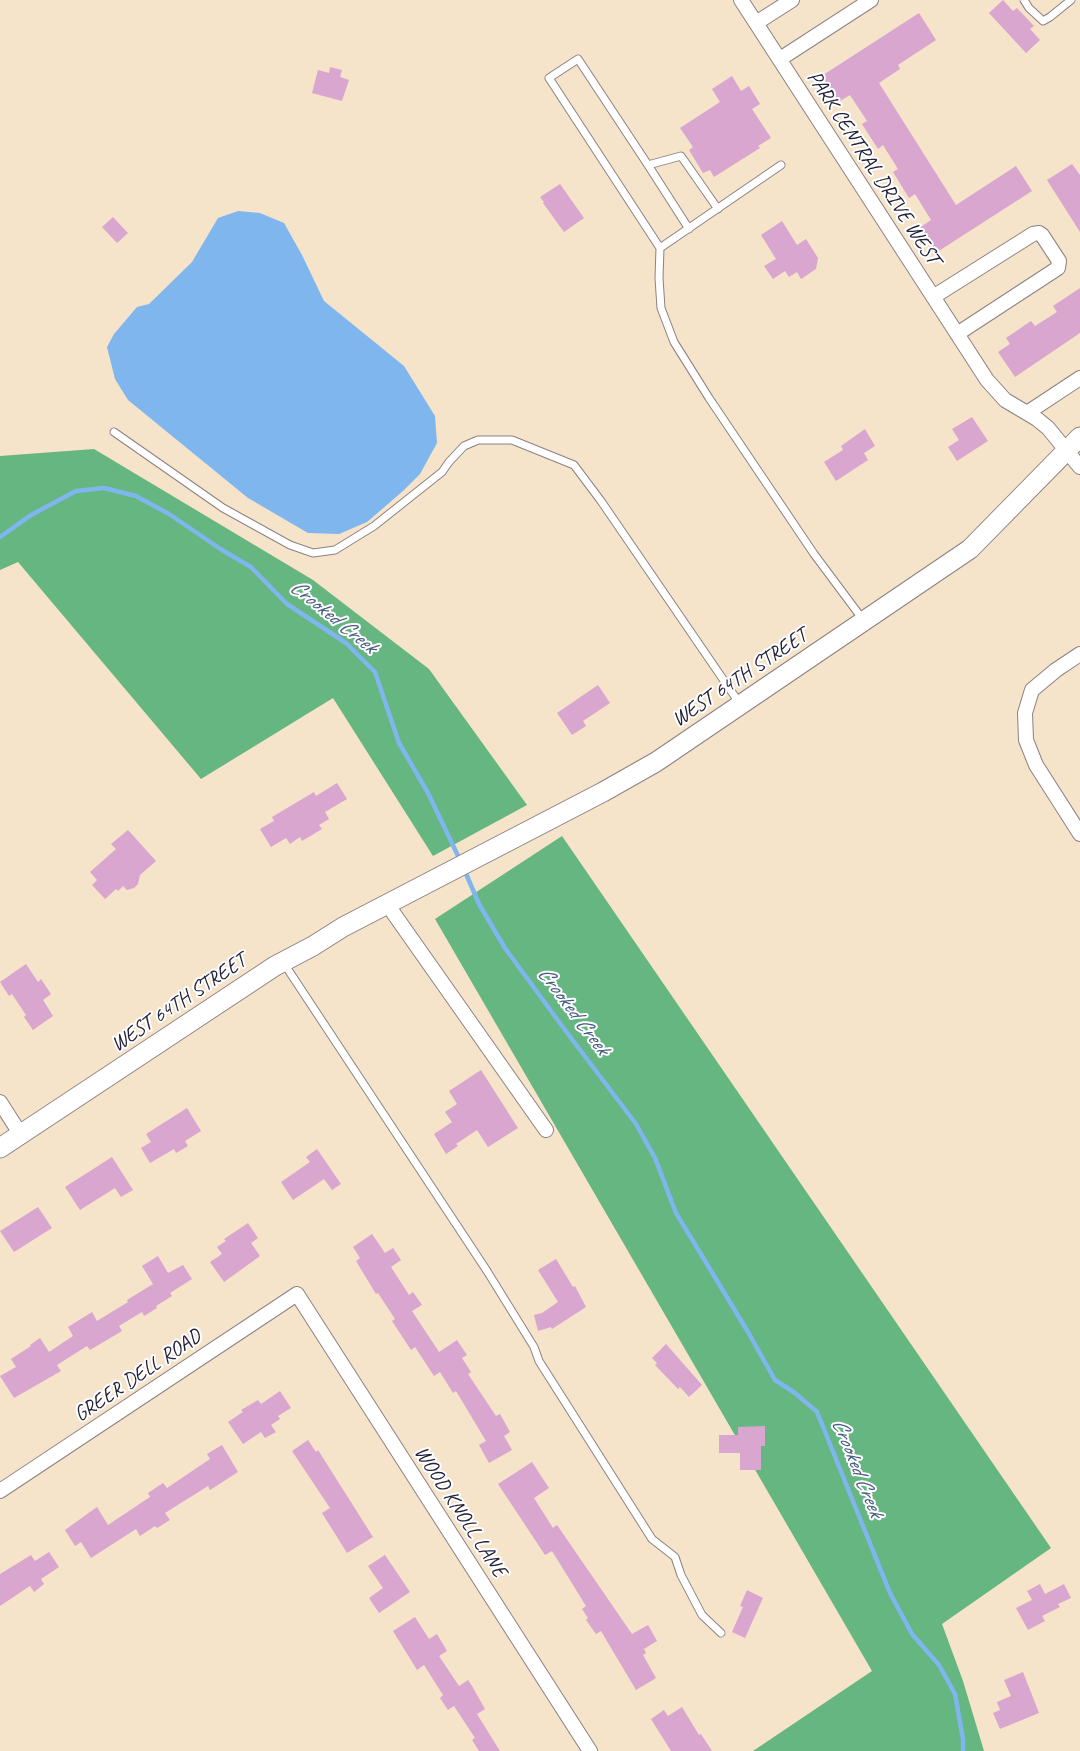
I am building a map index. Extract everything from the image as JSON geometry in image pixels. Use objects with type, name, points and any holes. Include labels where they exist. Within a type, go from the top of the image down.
[{"type":"street","name":"PARK CENTRAL DRIVE WEST","points":[[741,0],[993,389],[1013,406],[1027,413],[1048,428],[1080,467]]},
{"type":"street","points":[[756,23],[792,0]]},
{"type":"street","name":"PARK CENTRAL DRIVE WEST","points":[[780,60],[871,0]]},
{"type":"street","name":"PARK CENTRAL DRIVE WEST","points":[[934,297],[1039,232],[1060,263],[1058,268],[957,334]]},
{"type":"street","points":[[1027,413],[1080,378]]},
{"type":"street","name":"WEST 64TH STREET","points":[[0,1148],[283,962],[343,927],[603,792],[656,762],[970,549],[1080,437]]},
{"type":"street","points":[[1080,654],[1056,670],[1032,690],[1025,713],[1026,740],[1036,765],[1080,834]]},
{"type":"street","points":[[387,904],[546,1130]]},
{"type":"street","points":[[0,1102],[21,1134]]},
{"type":"street","name":"GREER DELL ROAD","points":[[0,1491],[297,1294]]},
{"type":"street","name":"WOOD KNOLL LANE","points":[[297,1294],[590,1751]]},
{"type":"lane","points":[[1024,0],[1029,8],[1043,21],[1050,18],[1071,0]]},
{"type":"lane","points":[[689,229],[578,59],[549,78],[660,248],[660,308],[674,342],[754,466],[820,562],[864,621]]},
{"type":"lane","points":[[648,165],[682,156],[718,209]]},
{"type":"lane","points":[[660,248],[781,165]]},
{"type":"lane","points":[[114,432],[223,508],[290,545],[313,553],[335,550],[374,526],[442,472],[464,446],[478,440],[512,440],[574,465],[602,501],[741,705]]},
{"type":"lane","points":[[283,962],[487,1271],[534,1347],[539,1361],[652,1539],[675,1557],[681,1576],[702,1615],[721,1633]]},
{"type":"green space","points":[[94,449],[313,580],[429,669],[527,805],[433,856],[333,698],[201,779],[18,562],[0,570],[0,456]]},
{"type":"green space","points":[[562,836],[1051,1548],[942,1624],[963,1681],[984,1751],[753,1751],[872,1671],[435,919]]},
{"type":"water","points":[[238,211],[260,213],[284,223],[324,301],[404,366],[435,416],[437,443],[420,474],[367,522],[339,534],[308,533],[248,498],[128,400],[115,379],[107,347],[114,334],[137,307],[149,304],[192,262],[218,218]]},
{"type":"building","points":[[1003,0],[1013,11],[1017,8],[1034,26],[1030,29],[1040,40],[1026,53],[989,13]]},
{"type":"building","points":[[919,13],[936,40],[898,65],[900,69],[879,83],[956,205],[1016,166],[1032,191],[934,254],[918,229],[931,220],[915,194],[909,198],[893,172],[898,169],[883,145],[878,149],[862,124],[867,121],[850,95],[837,103],[820,77]]},
{"type":"building","points":[[330,67],[342,70],[340,77],[349,80],[342,101],[312,93],[318,70],[329,73]]},
{"type":"building","points":[[732,76],[741,91],[749,86],[760,104],[752,109],[771,138],[758,146],[760,148],[714,177],[710,170],[703,173],[689,150],[693,147],[680,128],[720,102],[712,89]]},
{"type":"building","points":[[1072,164],[1080,175],[1080,232],[1047,180]]},
{"type":"building","points":[[560,184],[584,218],[564,232],[540,197]]},
{"type":"building","points":[[113,217],[128,233],[117,243],[102,227]]},
{"type":"building","points":[[782,221],[797,245],[806,239],[818,258],[816,269],[801,279],[797,272],[789,277],[785,271],[773,279],[764,266],[776,259],[761,235]]},
{"type":"building","points":[[1080,288],[1080,333],[1015,377],[998,352],[1010,344],[1006,338],[1031,321],[1035,326],[1057,312],[1053,306]]},
{"type":"building","points":[[972,417],[988,441],[957,461],[948,447],[959,440],[952,429]]},
{"type":"building","points":[[865,429],[875,446],[864,453],[868,460],[836,481],[824,462],[843,450],[841,446]]},
{"type":"building","points":[[598,685],[610,703],[583,721],[586,726],[572,735],[557,713]]},
{"type":"building","points":[[337,783],[347,799],[325,812],[329,819],[319,825],[322,829],[302,841],[300,837],[290,844],[286,838],[271,847],[260,829],[274,821],[272,817],[314,792],[316,796]]},
{"type":"building","points":[[128,830],[156,861],[140,875],[138,884],[134,888],[127,890],[123,886],[118,891],[116,889],[105,899],[92,885],[97,880],[90,872],[116,849],[111,844]]},
{"type":"building","points":[[26,964],[38,982],[41,979],[51,994],[43,1000],[53,1016],[33,1030],[24,1017],[26,1015],[12,994],[9,996],[0,982]]},
{"type":"building","points":[[481,1070],[518,1128],[488,1147],[477,1130],[456,1144],[458,1146],[446,1154],[434,1134],[452,1122],[445,1112],[457,1104],[449,1091]]},
{"type":"building","points":[[187,1108],[201,1131],[185,1141],[188,1146],[176,1153],[174,1149],[150,1163],[141,1148],[151,1142],[146,1134]]},
{"type":"building","points":[[317,1149],[341,1184],[332,1190],[324,1179],[293,1200],[281,1182],[310,1162],[306,1157]]},
{"type":"building","points":[[112,1157],[133,1190],[121,1197],[115,1188],[80,1210],[65,1187]]},
{"type":"building","points":[[38,1207],[52,1228],[14,1252],[0,1231]]},
{"type":"building","points":[[248,1223],[258,1238],[251,1243],[260,1256],[224,1282],[210,1262],[222,1254],[217,1247],[226,1241],[224,1239]]},
{"type":"building","points":[[372,1234],[385,1253],[393,1248],[401,1260],[391,1267],[409,1295],[413,1292],[422,1305],[412,1311],[439,1352],[457,1340],[467,1355],[462,1358],[471,1372],[468,1374],[496,1416],[500,1414],[510,1432],[504,1436],[512,1450],[489,1463],[479,1445],[486,1441],[456,1391],[453,1393],[440,1372],[434,1376],[415,1347],[411,1350],[392,1321],[395,1319],[378,1293],[376,1294],[356,1261],[360,1258],[353,1247]]},
{"type":"building","points":[[158,1256],[168,1273],[183,1265],[192,1279],[170,1293],[172,1296],[156,1306],[157,1308],[144,1316],[142,1312],[119,1326],[122,1331],[90,1350],[87,1346],[57,1365],[61,1371],[14,1398],[0,1376],[16,1367],[11,1359],[40,1338],[49,1352],[73,1336],[68,1327],[92,1312],[97,1321],[128,1302],[127,1300],[153,1284],[142,1266]]},
{"type":"building","points":[[556,1259],[573,1287],[575,1286],[586,1307],[552,1329],[551,1327],[538,1331],[534,1315],[542,1313],[558,1302],[538,1270]]},
{"type":"building","points":[[666,1344],[702,1385],[689,1397],[680,1387],[678,1389],[655,1365],[657,1363],[652,1358]]},
{"type":"building","points":[[280,1391],[291,1408],[278,1416],[280,1419],[271,1425],[276,1432],[265,1438],[261,1432],[243,1444],[228,1422],[243,1412],[241,1410],[258,1400],[261,1404]]},
{"type":"building","points":[[765,1426],[765,1446],[761,1446],[761,1470],[740,1470],[740,1453],[719,1453],[719,1435],[738,1435],[738,1427]]},
{"type":"building","points":[[308,1440],[316,1452],[318,1450],[373,1537],[347,1553],[322,1513],[330,1508],[292,1451]]},
{"type":"building","points":[[222,1445],[238,1472],[210,1490],[208,1486],[165,1513],[170,1520],[157,1528],[155,1526],[140,1536],[136,1529],[91,1558],[81,1542],[75,1546],[65,1530],[97,1507],[108,1525],[150,1497],[148,1493],[163,1483],[167,1488],[210,1459],[207,1454]]},
{"type":"building","points":[[532,1462],[549,1488],[534,1498],[553,1528],[557,1525],[632,1634],[648,1625],[657,1641],[644,1649],[646,1653],[643,1655],[656,1678],[636,1690],[601,1631],[596,1634],[586,1620],[588,1618],[582,1609],[586,1606],[552,1551],[545,1555],[498,1484]]},
{"type":"building","points":[[49,1552],[59,1567],[41,1579],[44,1584],[34,1592],[30,1586],[0,1606],[0,1574],[31,1555],[35,1561]]},
{"type":"building","points":[[385,1555],[410,1592],[379,1613],[369,1598],[383,1588],[368,1566]]},
{"type":"building","points":[[1040,1584],[1045,1594],[1064,1584],[1071,1598],[1058,1604],[1060,1607],[1042,1616],[1045,1621],[1028,1630],[1016,1608],[1032,1600],[1027,1591]]},
{"type":"building","points":[[747,1590],[763,1598],[745,1638],[732,1632],[743,1607],[740,1606]]},
{"type":"building","points":[[415,1617],[429,1639],[437,1634],[447,1651],[439,1656],[459,1686],[468,1680],[472,1686],[485,1709],[477,1714],[500,1751],[479,1751],[472,1740],[475,1738],[454,1706],[448,1710],[440,1698],[443,1695],[424,1665],[417,1670],[393,1631]]},
{"type":"building","points":[[1023,1672],[1039,1713],[1000,1729],[993,1713],[1000,1710],[997,1702],[1011,1696],[1004,1680]]},
{"type":"building","points":[[682,1707],[699,1735],[701,1734],[712,1751],[671,1751],[651,1719],[664,1710],[668,1716]]},
{"type":"waterway","name":"Crooked Creek","points":[[0,537],[31,515],[76,491],[104,488],[136,496],[169,514],[251,567],[287,604],[346,643],[375,672],[399,743],[428,793],[460,860]]},
{"type":"waterway","name":"Crooked Creek","points":[[464,869],[479,904],[505,948],[636,1124],[655,1158],[676,1213],[775,1380],[795,1393],[817,1412],[890,1593],[912,1634],[939,1665],[955,1694],[963,1739],[963,1751]]}]
